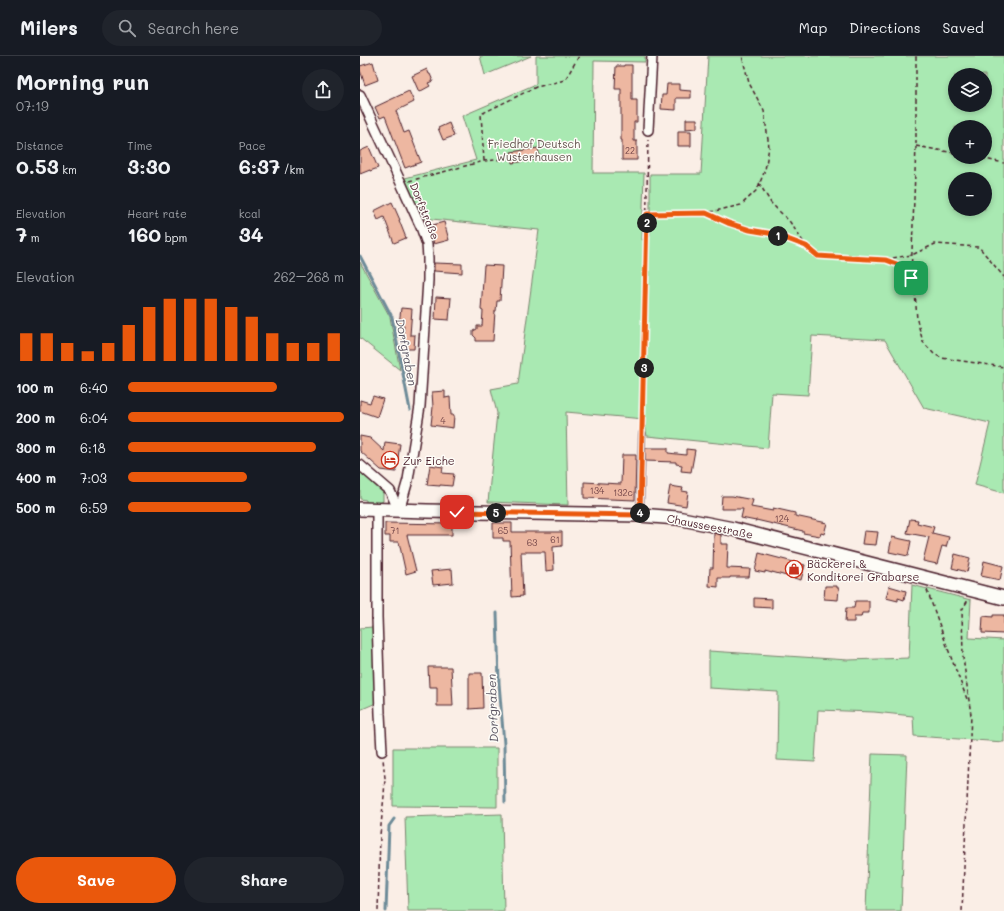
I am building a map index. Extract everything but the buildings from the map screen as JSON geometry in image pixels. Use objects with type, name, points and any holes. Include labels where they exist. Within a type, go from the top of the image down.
[{"type":"main road","name":"Chausseestraße","points":[[360,509],[640,515],[677,518],[733,529],[1004,598]]},
{"type":"street","points":[[648,130],[652,56]]},
{"type":"street","name":"Dorfstraße","points":[[360,95],[425,238],[428,258],[420,406],[408,480],[399,511]]},
{"type":"street","points":[[360,465],[390,491],[399,511]]},
{"type":"street","points":[[377,510],[377,617],[382,751]]},
{"type":"lane","points":[[640,515],[642,434]]},
{"type":"path","points":[[484,161],[481,114],[536,87],[565,80],[579,56]]},
{"type":"path","points":[[647,214],[706,213],[741,205],[757,190],[765,170],[769,147],[764,112],[749,83],[742,56]]},
{"type":"path","points":[[916,56],[916,146],[911,278],[915,292],[917,320],[923,342],[934,354],[942,358],[1004,368]]},
{"type":"path","points":[[642,434],[648,130]]},
{"type":"path","points":[[916,146],[948,152]]},
{"type":"path","points":[[401,183],[484,161],[507,159]]},
{"type":"path","points":[[992,160],[1004,162]]},
{"type":"path","points":[[760,183],[771,203],[790,222],[806,246],[818,256],[886,260],[912,255],[935,244],[979,247],[1004,277]]},
{"type":"path","points":[[706,213],[728,223],[750,230],[774,234],[806,246]]},
{"type":"path","points":[[886,260],[902,266],[911,278]]},
{"type":"path","points":[[926,586],[952,660],[969,702]]},
{"type":"path","points":[[962,911],[971,715],[963,657],[962,610],[968,600],[974,599]]},
{"type":"path","points":[[378,911],[380,835],[385,778],[382,751]]},
{"type":"green space","points":[[480,56],[531,56],[485,75]]},
{"type":"green space","name":"Friedhof Deutsch Wusterhausen","points":[[536,56],[645,56],[645,62],[594,61],[593,173],[644,173],[642,240],[650,236],[650,174],[701,174],[708,56],[1004,56],[1004,493],[975,485],[990,423],[924,408],[885,340],[812,336],[808,395],[772,393],[768,448],[647,436],[644,419],[566,412],[568,505],[488,502],[497,413],[491,389],[518,384],[539,230],[422,218],[405,178],[476,160],[462,116],[536,84]]},
{"type":"green space","points":[[360,262],[390,317],[400,370],[360,338]]},
{"type":"green space","points":[[360,472],[383,493],[383,501],[377,503],[366,503],[366,500],[360,499]]},
{"type":"green space","points":[[912,585],[971,600],[969,638],[1004,640],[1004,742],[914,736],[913,716],[874,712],[818,710],[815,762],[777,760],[778,692],[709,688],[709,651],[848,660],[909,658]]},
{"type":"green space","points":[[373,627],[376,703],[360,710],[360,628]]},
{"type":"green space","points":[[393,748],[497,748],[497,807],[393,806]]},
{"type":"green space","points":[[872,754],[907,755],[901,911],[866,911]]},
{"type":"green space","points":[[502,814],[504,911],[408,911],[405,817]]},
{"type":"waterway","name":"Dorfgraben","points":[[360,256],[392,317],[410,410]]},
{"type":"waterway","name":"Dorfgraben","points":[[497,613],[499,683],[504,744],[505,802]]},
{"type":"waterway","name":"Dorfgraben","points":[[386,911],[389,826],[394,819]]},
{"type":"place","name":"Zur Eiche","points":[[390,460]]},
{"type":"place","name":"Bäckerei & Konditorei Grabarse","points":[[794,569]]},
{"type":"route","points":[[457,512],[640,515],[647,214],[706,213],[728,223],[750,230],[774,234],[806,246],[818,256],[886,260],[902,266],[911,278]]}]
